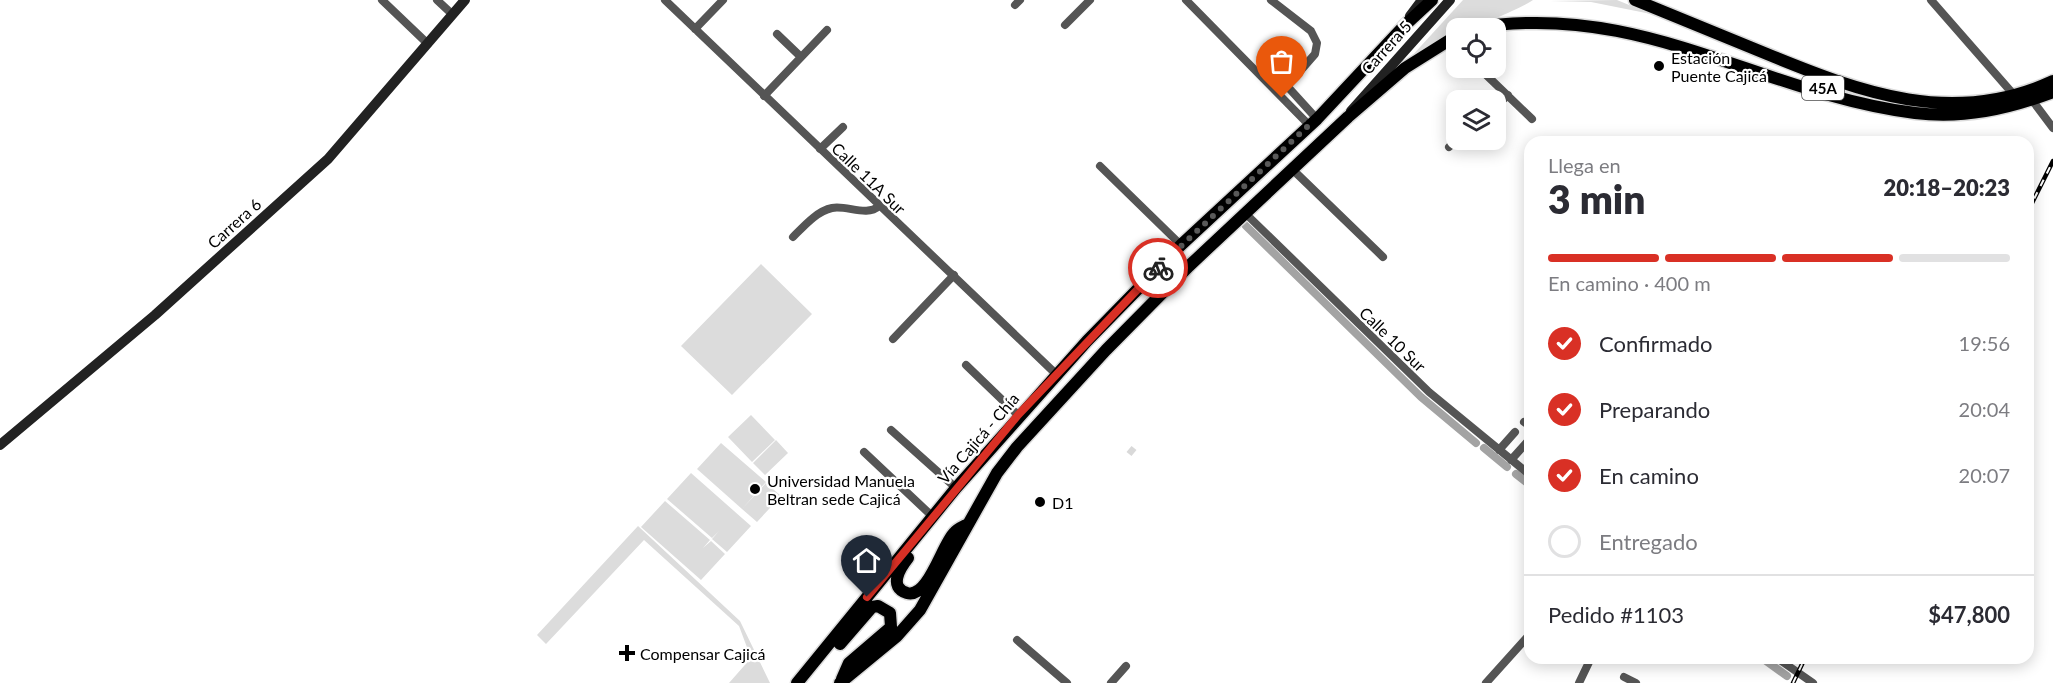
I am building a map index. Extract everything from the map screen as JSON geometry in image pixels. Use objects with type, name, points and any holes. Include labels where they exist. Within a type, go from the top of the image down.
[{"type":"highway","name":"Vía Cajicá - Chía","points":[[797,683],[929,520],[1056,374],[1181,245],[1313,122],[1404,26],[1432,0]]},
{"type":"highway","name":"45A","points":[[1635,0],[1815,74],[1869,93],[1934,103],[1991,100],[2014,95],[2053,81]]},
{"type":"highway","points":[[1506,19],[1533,11]]},
{"type":"highway","name":"45A","points":[[1650,20],[1826,89],[1889,108],[1916,113],[1978,113],[2032,100],[2053,92]]},
{"type":"highway","points":[[840,683],[897,636],[920,610],[983,495],[1017,447],[1106,350],[1348,117],[1405,68],[1446,42]]},
{"type":"highway","points":[[929,520],[925,536],[897,575],[899,587],[911,594],[918,592],[925,585],[954,533],[969,522]]},
{"type":"highway","points":[[806,683],[872,607],[885,608],[890,613],[891,627],[849,663],[840,683]]},
{"type":"main road","name":"Carrera 6","points":[[0,445],[155,315],[328,159],[465,0]]},
{"type":"main road","name":"Carrera 5","points":[[1404,26],[1422,0]]},
{"type":"main road","name":"Carrera 5","points":[[1348,117],[1354,105],[1450,0]]},
{"type":"street","points":[[382,0],[428,44]]},
{"type":"street","points":[[437,0],[452,14]]},
{"type":"street","name":"Calle 11A Sur","points":[[665,0],[1056,374]]},
{"type":"street","points":[[694,29],[723,0]]},
{"type":"street","points":[[1065,25],[1090,0]]},
{"type":"street","points":[[1186,0],[1313,122]]},
{"type":"street","points":[[1271,0],[1311,31],[1317,44],[1315,54],[1287,86],[1313,122]]},
{"type":"street","points":[[1931,0],[2014,95]]},
{"type":"street","points":[[764,96],[827,30]]},
{"type":"street","points":[[777,34],[801,57]]},
{"type":"street","points":[[1489,78],[1532,119]]},
{"type":"street","points":[[2032,100],[2053,128]]},
{"type":"street","points":[[820,149],[843,128]]},
{"type":"street","points":[[1100,166],[1181,245]]},
{"type":"street","points":[[1292,169],[1383,257]]},
{"type":"street","points":[[793,237],[810,220],[830,208],[870,211],[879,206]]},
{"type":"street","name":"Calle 10 Sur","points":[[1246,213],[1429,392],[1524,470]]},
{"type":"street","points":[[893,339],[954,274]]},
{"type":"street","points":[[966,365],[1018,415]]},
{"type":"street","points":[[891,430],[956,488]]},
{"type":"street","points":[[1499,450],[1513,434],[1524,442]]},
{"type":"street","points":[[1511,460],[1524,445]]},
{"type":"street","points":[[864,452],[929,520]]},
{"type":"street","points":[[1017,640],[1067,683]]},
{"type":"street","points":[[1486,683],[1524,641]]},
{"type":"street","points":[[1579,683],[1588,664]]},
{"type":"street","points":[[1785,664],[1813,683]]},
{"type":"street","points":[[1111,683],[1126,666]]},
{"type":"street","points":[[1624,677],[1636,683]]},
{"type":"shaded area","points":[[1463,0],[1533,0],[1495,18],[1447,18]]},
{"type":"shaded area","points":[[1617,0],[1651,14],[1591,2],[1550,1]]},
{"type":"shaded area","points":[[1446,19],[1446,40],[1410,58]]},
{"type":"shaded area","points":[[761,264],[812,314],[732,395],[681,346]]},
{"type":"shaded area","points":[[751,415],[775,440],[752,462],[728,437]]},
{"type":"shaded area","points":[[776,440],[788,453],[765,475],[753,463]]},
{"type":"shaded area","points":[[721,443],[766,482],[742,509],[697,469]]},
{"type":"shaded area","points":[[691,473],[751,526],[727,552],[712,539],[719,531],[712,538],[667,499]]},
{"type":"shaded area","points":[[766,483],[781,496],[757,522],[742,509]]},
{"type":"shaded area","points":[[665,501],[710,540],[703,548],[711,541],[725,554],[701,580],[641,527]]},
{"type":"shaded area","points":[[638,526],[740,621],[770,683],[729,683],[751,658],[739,626],[644,540],[546,644],[537,635]]},
{"type":"waterway","points":[[1246,226],[1421,397],[1476,443]]},
{"type":"waterway","points":[[1484,448],[1507,467]]},
{"type":"waterway","points":[[1516,474],[1524,480]]},
{"type":"waterway","points":[[1770,664],[1787,676]]},
{"type":"tunnel","points":[[1129,449],[1134,453]]},
{"type":"railway","points":[[2034,199],[2053,161]]},
{"type":"railway","points":[[1793,683],[1802,664]]},
{"type":"way so far","points":[[1158,268],[1309,125],[1282,98]]},
{"type":"place","name":"Estación Puente Cajicá","points":[[1659,66]]},
{"type":"place","name":"Universidad Manuela Beltran sede Cajicá","points":[[755,489]]},
{"type":"place","name":"D1","points":[[1040,502]]},
{"type":"place","name":"Compensar Cajicá","points":[[627,653]]},
{"type":"route","points":[[867,597],[1018,415],[1158,268]]}]
